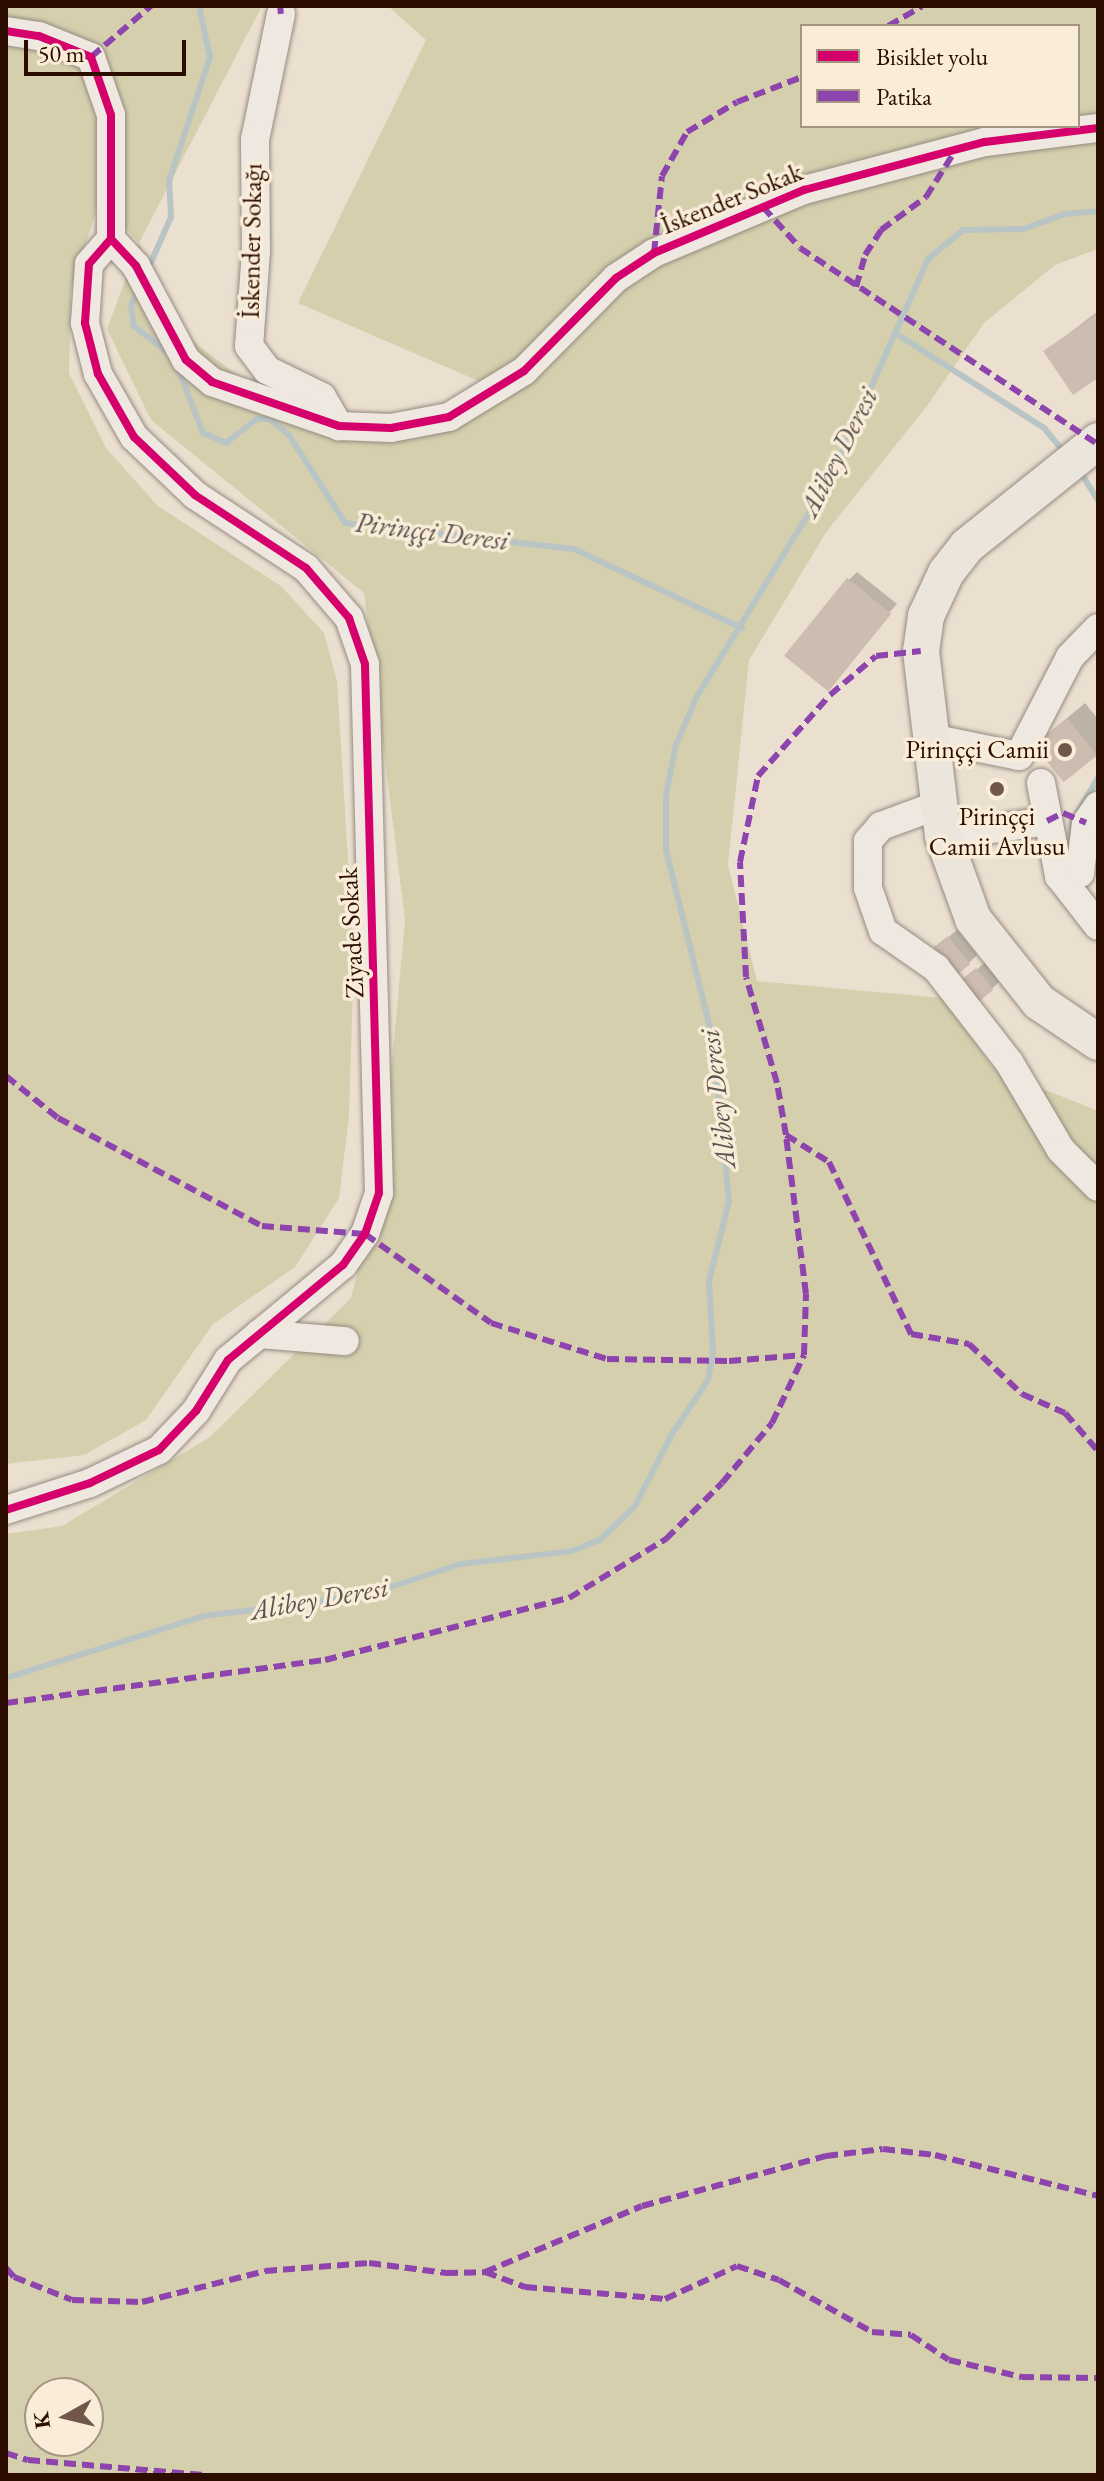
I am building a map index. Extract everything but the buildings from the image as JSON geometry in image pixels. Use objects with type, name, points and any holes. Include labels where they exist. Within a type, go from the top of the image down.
[{"type":"main road","points":[[1081,455],[989,525],[946,573],[926,616],[921,651],[940,821],[973,919],[1039,1002],[1098,1042]]},
{"type":"street","name":"İskender Sokağı","points":[[281,14],[255,139],[256,251],[249,346],[267,370],[322,397],[339,426]]},
{"type":"street","points":[[6,31],[39,36],[91,57],[111,115],[111,239]]},
{"type":"street","name":"İskender Sokak","points":[[111,239],[136,266],[186,360],[212,382],[339,426],[391,428],[449,417],[524,371],[616,278],[654,253],[804,190],[985,142],[1098,128]]},
{"type":"street","name":"Ziyade Sokak","points":[[6,1510],[90,1483],[159,1450],[196,1411],[228,1360],[343,1265],[365,1234],[379,1193],[365,664],[349,618],[306,568],[195,495],[134,437],[98,374],[85,323],[89,264],[111,239]]},
{"type":"street","points":[[1098,628],[1070,657],[1031,771],[1047,821],[1059,876],[1098,926]]},
{"type":"street","points":[[931,738],[1031,771]]},
{"type":"street","points":[[1059,876],[1080,873],[1086,823],[1098,806]]},
{"type":"street","points":[[1047,821],[940,821],[881,826],[868,841],[868,888],[883,931],[936,968],[1009,1062],[1061,1150],[1098,1187]]},
{"type":"street","points":[[259,1334],[345,1341]]},
{"type":"shaded area","points":[[6,6],[262,6],[139,243],[100,199],[71,291],[69,373],[106,448],[158,506],[281,586],[324,633],[337,681],[354,956],[349,1116],[339,1198],[295,1267],[213,1324],[146,1420],[84,1455],[6,1464]]},
{"type":"shaded area","points":[[388,6],[1098,6],[1098,249],[1055,265],[984,323],[927,406],[827,531],[749,660],[728,865],[757,981],[942,998],[994,1069],[1098,1111],[1098,2475],[6,2475],[6,1534],[62,1526],[210,1437],[351,1298],[382,1172],[405,920],[364,593],[151,420],[107,329],[139,243],[178,330],[241,378],[335,420],[427,419],[497,389],[298,303],[426,40]]},
{"type":"waterway","name":"Pirinççi Deresi","points":[[148,269],[171,217],[169,181],[210,57],[199,6]]},
{"type":"waterway","name":"Alibey Deresi","points":[[6,1678],[204,1616],[363,1596],[461,1564],[572,1551],[601,1539],[635,1506],[672,1434],[708,1380],[713,1352],[709,1281],[729,1201],[713,1040],[666,850],[666,795],[676,745],[696,698],[832,475],[928,259],[963,230],[1023,229],[1065,214],[1098,211]]},
{"type":"waterway","name":"Pirinççi Deresi","points":[[138,290],[131,305],[134,326],[167,352]]},
{"type":"waterway","points":[[895,333],[1044,428],[1064,452]]},
{"type":"waterway","name":"Pirinççi Deresi","points":[[178,368],[203,433],[226,443],[257,419],[270,419],[289,435],[345,523],[574,549],[742,628]]},
{"type":"waterway","points":[[1079,470],[1098,500]]},
{"type":"waterway","points":[[1071,834],[1072,822],[1098,778]]},
{"type":"marked path","points":[[91,57],[151,6]]},
{"type":"marked path","points":[[280,6],[281,14]]},
{"type":"marked path","points":[[891,24],[922,6]]},
{"type":"marked path","points":[[654,253],[662,176],[687,132],[737,102],[800,78]]},
{"type":"marked path","points":[[856,287],[865,255],[881,230],[926,197],[957,148]]},
{"type":"marked path","points":[[763,207],[800,248],[1096,443]]},
{"type":"marked path","points":[[6,1703],[325,1660],[569,1598],[666,1539],[722,1483],[772,1423],[804,1355],[806,1294],[786,1135],[777,1083],[746,977],[740,862],[758,776],[830,695],[876,656],[921,651]]},
{"type":"marked path","points":[[1047,821],[1063,813],[1086,823]]},
{"type":"marked path","points":[[6,1076],[58,1118],[262,1226],[365,1234],[491,1323],[607,1359],[729,1361],[804,1355]]},
{"type":"marked path","points":[[786,1135],[829,1162],[911,1334],[969,1344],[1022,1394],[1065,1413],[1098,1451]]},
{"type":"marked path","points":[[485,2272],[642,2206],[826,2156],[883,2149],[935,2155],[1098,2196]]},
{"type":"marked path","points":[[6,2268],[14,2277],[72,2300],[142,2302],[265,2271],[369,2263],[446,2273],[485,2272],[525,2287],[665,2299],[737,2266],[779,2280],[872,2332],[911,2335],[949,2360],[1022,2377],[1098,2378]]},
{"type":"marked path","points":[[6,2453],[28,2460],[203,2475]]},
{"type":"cycle path","points":[[6,31],[39,36],[91,57],[111,115],[111,239],[136,266],[186,360],[212,382],[339,426],[391,428],[449,417],[524,371],[616,278],[654,253],[804,190],[985,142],[1098,128]]},
{"type":"cycle path","points":[[6,1510],[90,1483],[159,1450],[196,1411],[228,1360],[343,1265],[365,1234],[379,1193],[365,664],[349,618],[306,568],[195,495],[134,437],[98,374],[85,323],[89,264],[111,239]]},
{"type":"place","name":"Pirinççi Camii","points":[[1065,750]]},
{"type":"place","name":"Pirinççi Camii Avlusu","points":[[997,789]]}]
